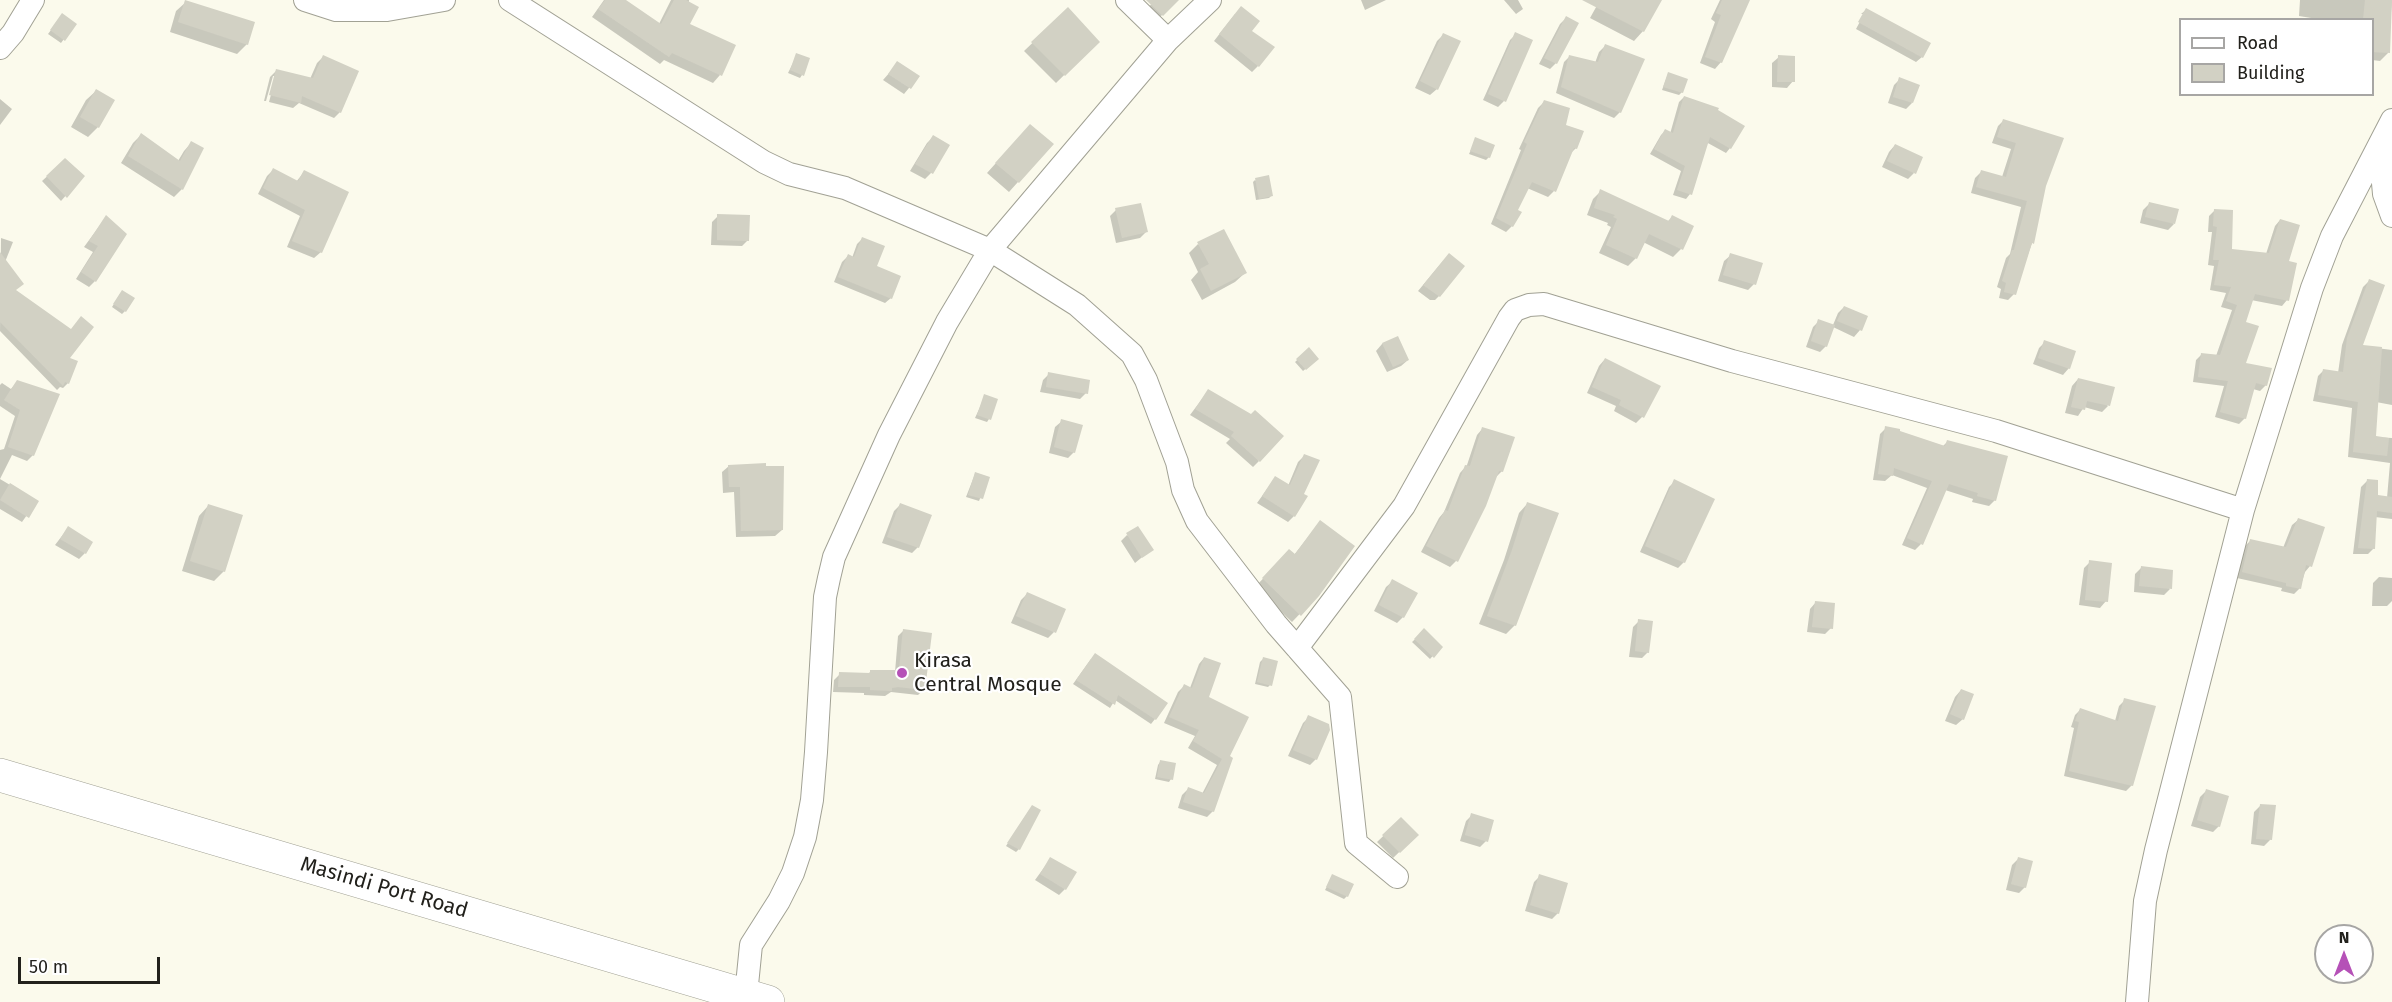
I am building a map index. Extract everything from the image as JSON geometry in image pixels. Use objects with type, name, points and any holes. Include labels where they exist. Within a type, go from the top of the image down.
[{"type":"main road","name":"Masindi Port Road","points":[[0,776],[757,999]]},
{"type":"street","points":[[0,48],[13,33],[33,0]]},
{"type":"street","points":[[306,0],[336,10],[387,10],[444,0]]},
{"type":"street","points":[[510,0],[764,162],[789,174],[845,188],[990,250],[1077,305],[1132,354],[1146,380],[1177,462],[1183,490],[1197,521],[1276,624],[1340,697],[1356,843],[1397,877]]},
{"type":"street","points":[[1127,0],[1168,40]]},
{"type":"street","points":[[757,999],[751,945],[779,901],[793,873],[805,837],[812,800],[825,597],[834,557],[889,435],[947,322],[990,250],[1168,40],[1210,0]]},
{"type":"street","points":[[2389,127],[2382,172],[2384,194],[2392,216]]},
{"type":"street","points":[[2137,1002],[2145,901],[2243,510],[2312,288],[2332,236],[2389,127]]},
{"type":"street","points":[[1297,648],[1404,506],[1509,318],[1515,310],[1529,305],[1544,304],[1732,361],[1996,431],[2243,510]]},
{"type":"building","points":[[185,0],[255,22],[248,45],[178,22]]},
{"type":"building","points":[[605,0],[626,0],[661,24],[674,0],[686,0],[699,7],[690,24],[736,45],[722,76],[672,53],[669,57],[598,9]]},
{"type":"building","points":[[1146,0],[1179,0],[1163,16]]},
{"type":"building","points":[[1582,0],[1662,0],[1644,32]]},
{"type":"building","points":[[1722,0],[1750,0],[1722,63],[1705,57],[1721,15],[1716,13]]},
{"type":"building","points":[[2365,0],[2392,0],[2390,53],[2374,52],[2374,18],[2363,18]]},
{"type":"building","points":[[1241,6],[1260,21],[1252,31],[1275,47],[1259,67],[1219,34]]},
{"type":"building","points":[[1068,7],[1100,42],[1065,76],[1031,42]]},
{"type":"building","points":[[1866,8],[1931,43],[1923,58],[1858,22]]},
{"type":"building","points":[[62,13],[77,24],[65,41],[50,30]]},
{"type":"building","points":[[1566,16],[1579,23],[1557,64],[1544,58]]},
{"type":"building","points":[[1515,32],[1533,40],[1506,102],[1488,94]]},
{"type":"building","points":[[1443,33],[1461,41],[1438,90],[1420,81]]},
{"type":"building","points":[[1605,44],[1645,59],[1621,113],[1561,87],[1569,55],[1598,62]]},
{"type":"building","points":[[796,53],[810,58],[804,76],[790,70]]},
{"type":"building","points":[[323,55],[359,71],[341,113],[302,96],[301,103],[269,95],[276,69],[313,78]]},
{"type":"building","points":[[1778,55],[1795,56],[1795,82],[1777,82]]},
{"type":"building","points":[[897,61],[920,76],[911,89],[888,74]]},
{"type":"building","points":[[1668,72],[1688,79],[1683,93],[1663,87]]},
{"type":"building","points":[[1899,77],[1920,85],[1913,103],[1893,97]]},
{"type":"building","points":[[96,89],[115,100],[99,128],[80,117]]},
{"type":"building","points":[[1684,96],[1719,108],[1718,110],[1745,126],[1731,149],[1710,137],[1692,195],[1677,190],[1685,166],[1654,149],[1665,129],[1673,133]]},
{"type":"building","points":[[1544,100],[1570,108],[1566,125],[1584,131],[1577,149],[1574,148],[1556,192],[1532,182],[1518,210],[1522,212],[1513,227],[1496,218],[1527,144],[1524,142]]},
{"type":"building","points":[[2003,119],[2064,138],[2046,186],[2034,244],[2032,243],[2016,295],[2004,292],[2006,283],[2002,281],[2012,250],[2014,250],[2027,201],[1976,187],[1981,170],[2006,177],[2016,143],[1997,137]]},
{"type":"building","points":[[1030,124],[1054,144],[1019,183],[995,163]]},
{"type":"building","points":[[141,133],[180,161],[191,141],[204,148],[183,190],[128,156]]},
{"type":"building","points":[[933,135],[950,145],[933,174],[915,164]]},
{"type":"building","points":[[1475,137],[1495,145],[1490,158],[1470,151]]},
{"type":"building","points":[[1895,144],[1923,157],[1916,174],[1887,161]]},
{"type":"building","points":[[65,158],[85,176],[67,198],[46,176]]},
{"type":"building","points":[[273,168],[298,181],[304,170],[349,192],[322,253],[292,241],[305,210],[263,188]]},
{"type":"building","points":[[1269,175],[1273,196],[1259,199],[1255,178]]},
{"type":"building","points":[[1600,189],[1669,221],[1672,215],[1694,226],[1683,250],[1649,234],[1637,259],[1606,245],[1617,219],[1613,217],[1615,215],[1594,208]]},
{"type":"building","points":[[2149,202],[2179,209],[2175,224],[2145,217]]},
{"type":"building","points":[[1141,203],[1148,232],[1122,238],[1115,208]]},
{"type":"building","points":[[2214,209],[2233,210],[2232,249],[2269,253],[2280,219],[2300,225],[2289,261],[2297,263],[2289,301],[2255,294],[2246,322],[2259,326],[2246,363],[2272,368],[2267,386],[2256,383],[2246,419],[2220,412],[2228,381],[2198,377],[2201,353],[2220,355],[2237,305],[2226,301],[2231,287],[2214,285],[2219,260],[2213,260],[2217,227],[2213,226]]},
{"type":"building","points":[[717,214],[750,215],[749,241],[717,240]]},
{"type":"building","points":[[106,215],[127,234],[96,282],[81,272],[98,246],[89,241]]},
{"type":"building","points":[[1224,229],[1247,273],[1211,291],[1200,269],[1209,264],[1197,242]]},
{"type":"building","points":[[862,237],[885,246],[877,266],[901,276],[892,299],[838,277],[848,254],[854,257]]},
{"type":"building","points":[[0,252],[24,284],[16,290],[71,329],[81,316],[94,327],[70,358],[78,361],[69,384],[65,382],[63,386],[0,322]]},
{"type":"building","points":[[1449,253],[1465,266],[1440,297],[1423,285]]},
{"type":"building","points":[[1730,253],[1763,263],[1756,285],[1723,275]]},
{"type":"building","points":[[2369,279],[2385,285],[2363,345],[2382,347],[2376,436],[2389,438],[2387,456],[2353,452],[2358,402],[2318,395],[2323,369],[2343,372],[2347,338]]},
{"type":"building","points":[[122,290],[135,298],[126,312],[113,304]]},
{"type":"building","points":[[1844,306],[1868,316],[1862,331],[1837,321]]},
{"type":"building","points":[[1818,319],[1835,325],[1827,347],[1811,341]]},
{"type":"building","points":[[1398,336],[1409,360],[1393,367],[1382,343]]},
{"type":"building","points":[[2044,340],[2076,351],[2070,369],[2038,358]]},
{"type":"building","points":[[1309,347],[1319,359],[1306,370],[1296,359]]},
{"type":"building","points":[[1605,358],[1661,386],[1644,418],[1619,405],[1621,400],[1592,387]]},
{"type":"building","points":[[1048,372],[1090,380],[1088,394],[1046,387]]},
{"type":"building","points":[[2078,378],[2115,387],[2110,406],[2087,401],[2085,410],[2071,407]]},
{"type":"building","points":[[17,380],[60,394],[34,456],[8,447],[20,410],[4,400]]},
{"type":"building","points":[[1208,389],[1251,414],[1255,410],[1284,436],[1260,462],[1231,436],[1234,432],[1195,409]]},
{"type":"building","points":[[984,394],[998,399],[991,420],[977,415]]},
{"type":"building","points":[[1061,419],[1083,425],[1075,453],[1054,447]]},
{"type":"building","points":[[1885,426],[1900,429],[1900,431],[1945,446],[1947,440],[2008,456],[1996,501],[1949,484],[1923,545],[1907,538],[1932,481],[1894,468],[1893,476],[1878,474]]},
{"type":"building","points":[[1482,427],[1515,437],[1503,472],[1499,471],[1486,506],[1458,562],[1426,546],[1445,510],[1448,511],[1465,465],[1470,466]]},
{"type":"building","points":[[1304,454],[1320,460],[1304,494],[1308,496],[1295,517],[1262,496],[1275,476],[1290,485]]},
{"type":"building","points":[[766,463],[766,466],[784,466],[783,530],[741,531],[740,487],[729,487],[728,465]]},
{"type":"building","points":[[975,472],[990,477],[983,499],[968,495]]},
{"type":"building","points":[[1674,479],[1715,499],[1685,563],[1645,546]]},
{"type":"building","points":[[2367,479],[2378,480],[2378,495],[2392,497],[2392,513],[2377,511],[2375,549],[2358,548]]},
{"type":"building","points":[[10,483],[39,501],[29,518],[0,500]]},
{"type":"building","points":[[1527,502],[1559,513],[1516,626],[1487,616]]},
{"type":"building","points":[[900,503],[932,515],[919,548],[887,537]]},
{"type":"building","points":[[208,504],[243,515],[225,572],[190,561]]},
{"type":"building","points":[[2298,518],[2325,527],[2312,567],[2306,565],[2301,589],[2242,572],[2250,539],[2286,547]]},
{"type":"building","points":[[1320,520],[1355,546],[1319,596],[1301,616],[1262,578],[1289,549],[1295,554]]},
{"type":"building","points":[[68,526],[93,542],[86,554],[60,539]]},
{"type":"building","points":[[1138,526],[1154,550],[1142,558],[1126,533]]},
{"type":"building","points":[[2089,560],[2112,563],[2108,602],[2085,600]]},
{"type":"building","points":[[2141,566],[2173,570],[2172,589],[2139,586]]},
{"type":"building","points":[[1392,579],[1418,593],[1404,618],[1379,605]]},
{"type":"building","points":[[1027,592],[1066,609],[1056,633],[1016,616]]},
{"type":"building","points":[[1815,601],[1835,603],[1833,629],[1812,627]]},
{"type":"building","points":[[1638,619],[1653,621],[1649,653],[1635,651]]},
{"type":"building","points":[[1424,628],[1443,647],[1434,658],[1414,639]]},
{"type":"building","points":[[903,629],[932,633],[925,690],[898,687],[892,688],[892,691],[870,690],[870,687],[838,687],[839,672],[870,673],[870,670],[899,670]]},
{"type":"building","points":[[1095,653],[1168,703],[1156,720],[1118,695],[1115,705],[1076,680]]},
{"type":"building","points":[[1204,657],[1221,663],[1209,697],[1249,717],[1230,756],[1233,758],[1214,812],[1183,802],[1188,787],[1204,793],[1222,759],[1193,741],[1199,730],[1169,717],[1184,684],[1192,688]]},
{"type":"building","points":[[1263,657],[1278,661],[1272,686],[1257,682]]},
{"type":"building","points":[[1961,689],[1974,694],[1964,720],[1950,714]]},
{"type":"building","points":[[2124,698],[2156,706],[2133,786],[2069,771],[2079,722],[2075,721],[2080,708],[2118,721]]},
{"type":"building","points":[[1308,715],[1329,724],[1330,730],[1317,760],[1293,750]]},
{"type":"building","points":[[1160,760],[1176,763],[1173,780],[1157,777]]},
{"type":"building","points":[[2206,789],[2229,796],[2220,827],[2197,820]]},
{"type":"building","points":[[2260,804],[2276,805],[2272,840],[2256,839]]},
{"type":"building","points":[[1032,805],[1041,810],[1020,850],[1007,843]]},
{"type":"building","points":[[1471,813],[1494,820],[1488,842],[1465,835]]},
{"type":"building","points":[[1401,817],[1419,835],[1400,853],[1382,835]]},
{"type":"building","points":[[1050,857],[1077,872],[1066,890],[1040,874]]},
{"type":"building","points":[[2018,857],[2033,861],[2026,888],[2011,884]]},
{"type":"building","points":[[1332,874],[1354,884],[1348,897],[1326,887]]},
{"type":"building","points":[[1539,874],[1568,883],[1559,914],[1530,905]]},
{"type":"place","name":"Kirasa Central Mosque","points":[[902,673]]}]
